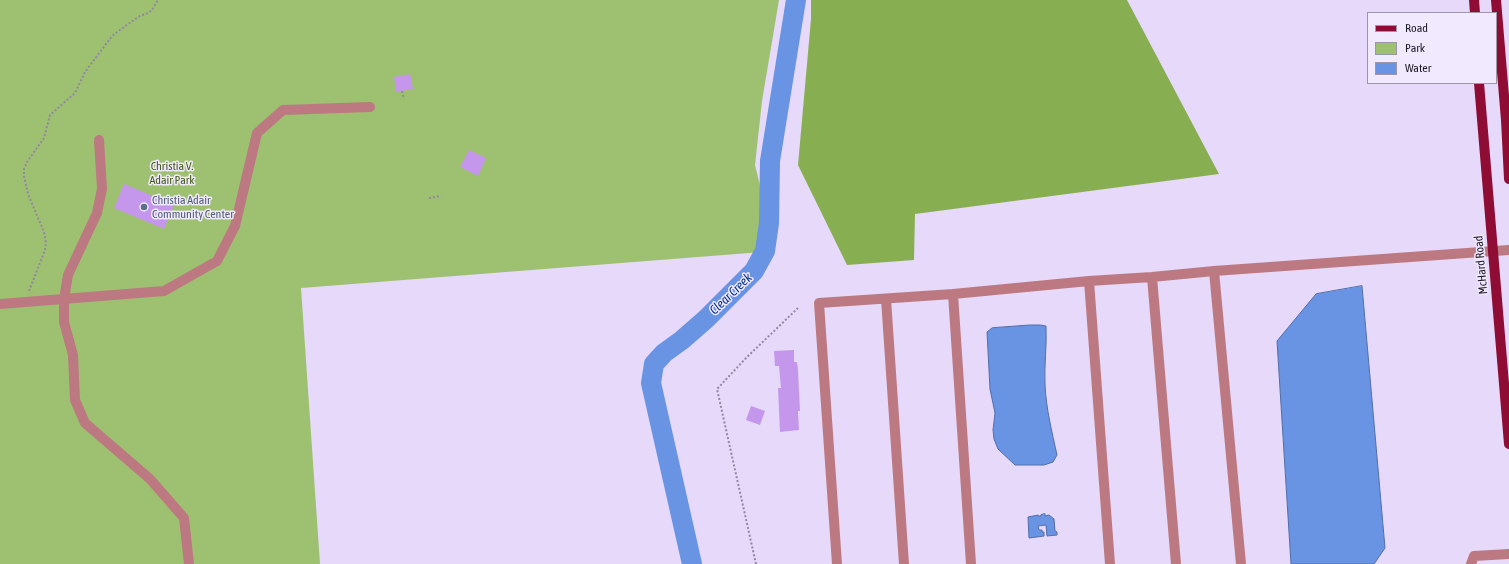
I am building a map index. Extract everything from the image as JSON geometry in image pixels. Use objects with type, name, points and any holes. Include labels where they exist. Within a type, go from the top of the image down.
[{"type":"main road","points":[[1474,0],[1475,12]]},
{"type":"main road","points":[[1496,0],[1508,120],[1509,179]]},
{"type":"main road","name":"McHard Road","points":[[1479,84],[1509,444]]},
{"type":"street","points":[[0,304],[164,291],[217,261],[235,226],[257,133],[283,110],[370,107]]},
{"type":"street","points":[[99,140],[102,189],[97,213],[68,275],[64,299],[64,322],[74,355],[75,400],[85,423],[150,478],[184,518],[189,564]]},
{"type":"street","points":[[837,564],[819,303],[953,294],[1089,280],[1152,277],[1214,271],[1509,250]]},
{"type":"street","points":[[1214,271],[1241,564]]},
{"type":"street","points":[[1152,277],[1176,564]]},
{"type":"street","points":[[1089,280],[1110,564]]},
{"type":"street","points":[[953,294],[971,564]]},
{"type":"street","points":[[886,298],[904,564]]},
{"type":"street","points":[[1470,564],[1474,556],[1509,554]]},
{"type":"path","points":[[25,302],[42,258],[46,243],[42,227],[28,194],[24,176],[24,169],[27,162],[44,138],[50,115],[75,93],[85,72],[112,36],[134,20],[152,10],[158,0]]},
{"type":"path","points":[[402,90],[404,99]]},
{"type":"path","points":[[429,198],[441,196]]},
{"type":"path","points":[[756,564],[717,389],[746,358],[798,308]]},
{"type":"green space","name":"Christia V. Adair Park","points":[[0,0],[779,0],[762,101],[755,165],[765,206],[762,252],[301,288],[320,564],[0,564]]},
{"type":"green space","points":[[811,0],[1127,0],[1219,174],[915,214],[914,260],[847,265],[798,165],[811,19]]},
{"type":"water","points":[[1362,286],[1385,548],[1374,564],[1291,564],[1277,341],[1316,294]]},
{"type":"water","points":[[1030,325],[1046,326],[1046,394],[1057,455],[1053,462],[1044,465],[1015,465],[998,449],[994,439],[993,430],[995,413],[990,389],[987,332],[992,328]]},
{"type":"water","points":[[1045,514],[1045,516],[1049,515],[1054,519],[1055,531],[1057,532],[1057,535],[1047,536],[1046,525],[1038,526],[1039,530],[1044,532],[1044,536],[1029,538],[1028,517],[1038,515],[1041,516]]},
{"type":"building","points":[[410,74],[413,89],[396,92],[394,77]]},
{"type":"building","points":[[469,150],[486,158],[478,176],[460,167]]},
{"type":"building","name":"Christia Adair Community Center","points":[[124,184],[174,205],[164,229],[114,208]]},
{"type":"building","points":[[794,350],[794,362],[797,362],[798,370],[800,411],[798,411],[799,430],[780,432],[778,388],[781,388],[779,366],[775,366],[774,351]]},
{"type":"building","points":[[751,406],[765,411],[760,425],[746,420]]},
{"type":"waterway","name":"Clear Creek","points":[[692,564],[651,383],[654,364],[664,353],[682,340],[706,319],[754,271],[765,251],[769,223],[770,161],[796,0]]},
{"type":"place","name":"Christia Adair Community Center","points":[[144,207]]}]
